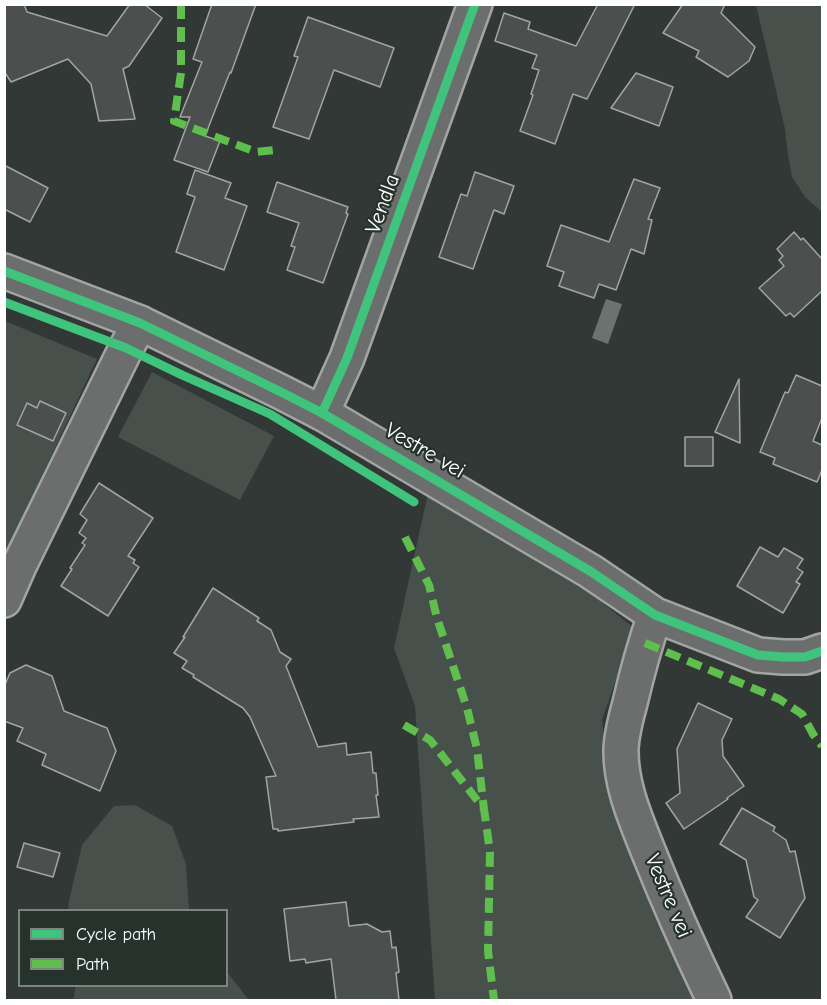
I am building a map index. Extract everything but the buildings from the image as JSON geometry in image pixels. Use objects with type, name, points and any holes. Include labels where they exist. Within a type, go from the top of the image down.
[{"type":"street","name":"Vendla","points":[[321,413],[347,358],[475,4]]},
{"type":"street","name":"Vestre vei","points":[[4,271],[140,323],[321,413],[590,571],[655,615],[758,655],[805,657],[822,651]]},
{"type":"street","points":[[4,600],[140,323]]},
{"type":"street","name":"Vestre vei","points":[[655,615],[638,666],[626,721],[621,746],[623,775],[637,822],[666,896],[714,1000]]},
{"type":"shaded area","points":[[756,5],[822,5],[822,212],[805,197],[792,177],[785,129]]},
{"type":"shaded area","points":[[606,299],[622,304],[608,344],[592,338]]},
{"type":"shaded area","points":[[5,321],[97,359],[5,554]]},
{"type":"shaded area","points":[[152,372],[274,436],[240,500],[118,437]]},
{"type":"shaded area","points":[[428,493],[543,555],[634,628],[602,720],[609,777],[705,1000],[435,1000],[415,706],[394,648]]},
{"type":"shaded area","points":[[135,805],[172,826],[186,864],[189,909],[68,909],[82,845],[114,806]]},
{"type":"shaded area","points":[[228,973],[249,1000],[73,1000],[76,987],[228,987]]},
{"type":"marked path","points":[[181,4],[181,73],[174,121],[256,152],[276,150]]},
{"type":"marked path","points":[[405,537],[429,585],[437,618],[467,708],[477,749],[484,809]]},
{"type":"marked path","points":[[645,643],[779,699],[802,714],[822,746]]},
{"type":"marked path","points":[[404,725],[430,740],[484,809],[490,852],[488,951],[494,1000]]},
{"type":"cycle path","points":[[322,413],[347,358],[475,4]]},
{"type":"cycle path","points":[[4,271],[140,323],[322,413],[590,571],[655,615],[758,655],[805,657],[822,651]]},
{"type":"cycle path","points":[[4,302],[126,348],[270,414],[414,502]]}]
